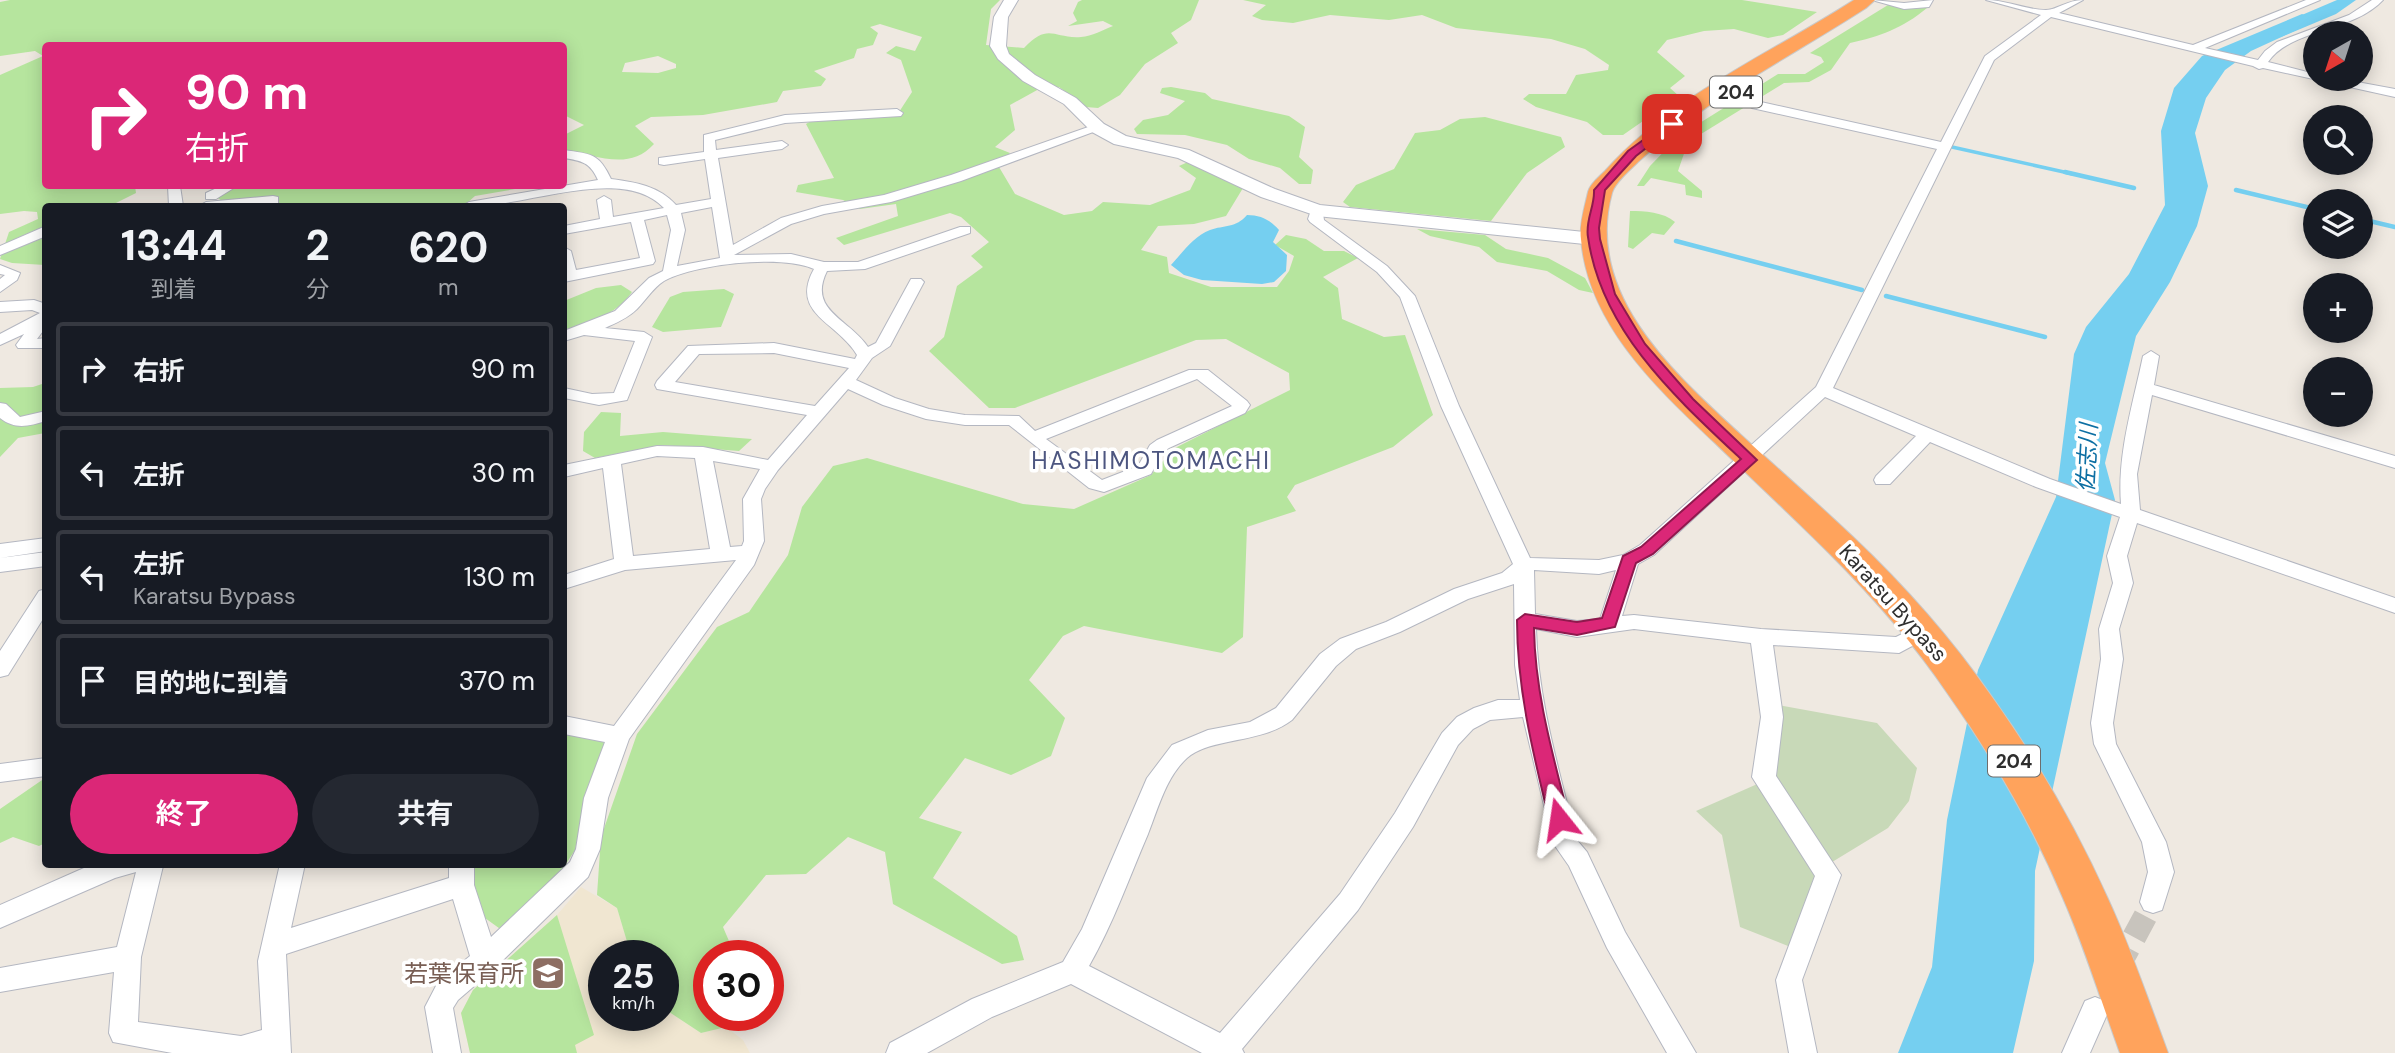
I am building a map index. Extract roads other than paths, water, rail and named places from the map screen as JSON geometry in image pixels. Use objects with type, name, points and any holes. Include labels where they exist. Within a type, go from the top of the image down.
[{"type":"highway","name":"Karatsu Bypass","points":[[1877,0],[1658,142],[1600,198],[1593,228],[1594,239],[1609,294],[1640,346],[1688,402],[1848,550],[1931,643],[2011,754],[2076,877],[2144,1053]]},
{"type":"street","points":[[1011,0],[1001,17],[998,46],[1003,56],[1029,78],[1070,101],[1120,140],[1183,154],[1268,193],[1317,210],[1594,239]]},
{"type":"street","points":[[1877,0],[1915,6],[1925,5],[1928,0]]},
{"type":"street","points":[[1992,0],[2303,75]]},
{"type":"street","points":[[900,1053],[982,1009],[1072,971],[1092,936],[1159,778],[1180,751],[1208,739],[1253,730],[1275,721],[1284,714],[1328,660],[1348,644],[1393,627],[1461,594],[1509,578],[1524,566],[1537,562],[1599,567],[1629,560],[1647,550],[1750,460],[1823,390],[1989,58],[2049,14],[2078,0]]},
{"type":"street","points":[[2192,49],[2315,0]]},
{"type":"street","points":[[2259,66],[2268,54],[2286,44],[2354,18],[2378,0]]},
{"type":"street","points":[[2373,89],[2395,93]]},
{"type":"street","points":[[1752,104],[1945,147]]},
{"type":"street","points":[[728,257],[708,138],[771,121],[897,113]]},
{"type":"street","points":[[567,335],[618,316],[659,278],[728,257],[786,221],[822,210],[886,199],[956,178],[1092,118]]},
{"type":"street","points":[[664,161],[782,145]]},
{"type":"street","points":[[567,154],[589,158],[598,166],[606,183]]},
{"type":"street","points":[[487,203],[606,183],[644,190],[665,201],[673,210],[678,230],[671,273]]},
{"type":"street","points":[[209,203],[226,189]]},
{"type":"street","points":[[224,203],[274,200]]},
{"type":"street","points":[[604,200],[607,222]]},
{"type":"street","points":[[567,229],[718,202]]},
{"type":"street","points":[[1317,210],[1315,219],[1319,223],[1382,270],[1407,296],[1450,406],[1524,566],[1526,664],[1532,708],[1565,843],[1578,859],[1616,940],[1682,1053]]},
{"type":"street","points":[[567,277],[648,261],[636,216]]},
{"type":"street","points":[[728,257],[785,258],[816,262],[822,267],[860,266],[965,230]]},
{"type":"street","points":[[0,251],[42,232]]},
{"type":"street","points":[[822,267],[812,282],[816,302],[835,325],[857,342],[862,360]]},
{"type":"street","points":[[0,269],[13,273],[0,287]]},
{"type":"street","points":[[447,1053],[439,1007],[448,991],[485,960],[579,869],[588,849],[596,798],[619,736],[751,552],[754,541],[752,499],[772,466],[862,360],[882,346],[916,282]]},
{"type":"street","points":[[0,307],[34,304],[42,310]]},
{"type":"street","points":[[0,340],[29,326],[42,316]]},
{"type":"street","points":[[42,319],[24,345],[42,343]]},
{"type":"street","points":[[567,394],[596,401],[610,401],[621,396],[645,337],[581,330]]},
{"type":"street","points":[[819,412],[663,385],[694,349],[774,348],[862,360]]},
{"type":"street","points":[[2151,356],[2128,474],[2131,513],[2117,556],[2123,583],[2109,629],[2112,659],[2102,723],[2105,744],[2154,842],[2161,872],[2153,902]]},
{"type":"street","points":[[846,381],[914,412],[942,419],[1013,420],[1033,438],[1096,484],[1104,486],[1145,470],[1156,449],[1163,444],[1239,409],[1241,405],[1202,374],[1195,374],[1033,438]]},
{"type":"street","points":[[2144,387],[2395,462]]},
{"type":"street","points":[[1823,390],[2043,483],[2395,606]]},
{"type":"street","points":[[0,408],[7,419],[19,423],[42,417]]},
{"type":"street","points":[[1883,480],[1927,434]]},
{"type":"street","points":[[567,470],[657,451],[703,453],[772,466]]},
{"type":"street","points":[[703,453],[721,554]]},
{"type":"street","points":[[611,461],[624,563]]},
{"type":"street","points":[[0,551],[42,545]]},
{"type":"street","points":[[567,581],[624,563],[751,552]]},
{"type":"street","points":[[0,565],[42,560]]},
{"type":"street","points":[[1609,623],[1629,560]]},
{"type":"street","points":[[0,669],[8,644],[42,602]]},
{"type":"street","points":[[1525,620],[1577,629],[1634,622],[1761,637],[1899,645],[1931,643]]},
{"type":"street","points":[[1761,637],[1772,717],[1764,777],[1828,875],[1789,980],[1803,1053]]},
{"type":"street","points":[[1072,971],[1225,1052],[1349,902],[1404,820],[1450,739],[1465,723],[1482,714],[1498,709],[1532,708]]},
{"type":"street","points":[[567,726],[619,736]]},
{"type":"street","points":[[0,773],[42,768]]},
{"type":"street","points":[[0,917],[109,868]]},
{"type":"street","points":[[144,868],[128,957],[123,1033],[240,1049],[277,1046],[271,961],[292,868]]},
{"type":"street","points":[[273,946],[462,875],[485,960]]},
{"type":"street","points":[[0,980],[128,957]]},
{"type":"street","points":[[2076,1053],[2095,1010]]},
{"type":"water","points":[[2302,14],[2318,20],[2303,21],[2303,27],[2251,51],[2225,70],[2206,98],[2195,133],[2208,186],[2197,226],[2170,282],[2136,336],[2105,463],[2115,500],[2035,871],[2034,961],[2013,1053],[1898,1053],[1932,967],[1947,820],[1978,670],[2056,497],[2074,354],[2086,327],[2129,274],[2165,205],[2161,131],[2174,88],[2202,56]]},
{"type":"water","points":[[1247,215],[1265,219],[1279,230],[1273,242],[1287,255],[1286,271],[1274,282],[1262,284],[1202,280],[1184,275],[1171,265],[1199,236],[1210,230],[1234,224]]},
{"type":"waterway","name":"佐志川","points":[[2275,33],[2330,11],[2348,0]]},
{"type":"waterway","points":[[1952,147],[2073,174]]},
{"type":"waterway","points":[[2065,172],[2134,188]]},
{"type":"waterway","points":[[2236,190],[2303,206]]},
{"type":"waterway","points":[[2373,222],[2395,227]]},
{"type":"waterway","points":[[1676,241],[1862,290]]},
{"type":"waterway","points":[[1886,296],[2045,337]]},
{"type":"tunnel","points":[[2117,969],[2153,902]]},
{"type":"place","name":"若葉保育所","points":[[548,973]]},
{"type":"district","name":"HASHIMOTOMACHI","points":[[1151,460]]}]
